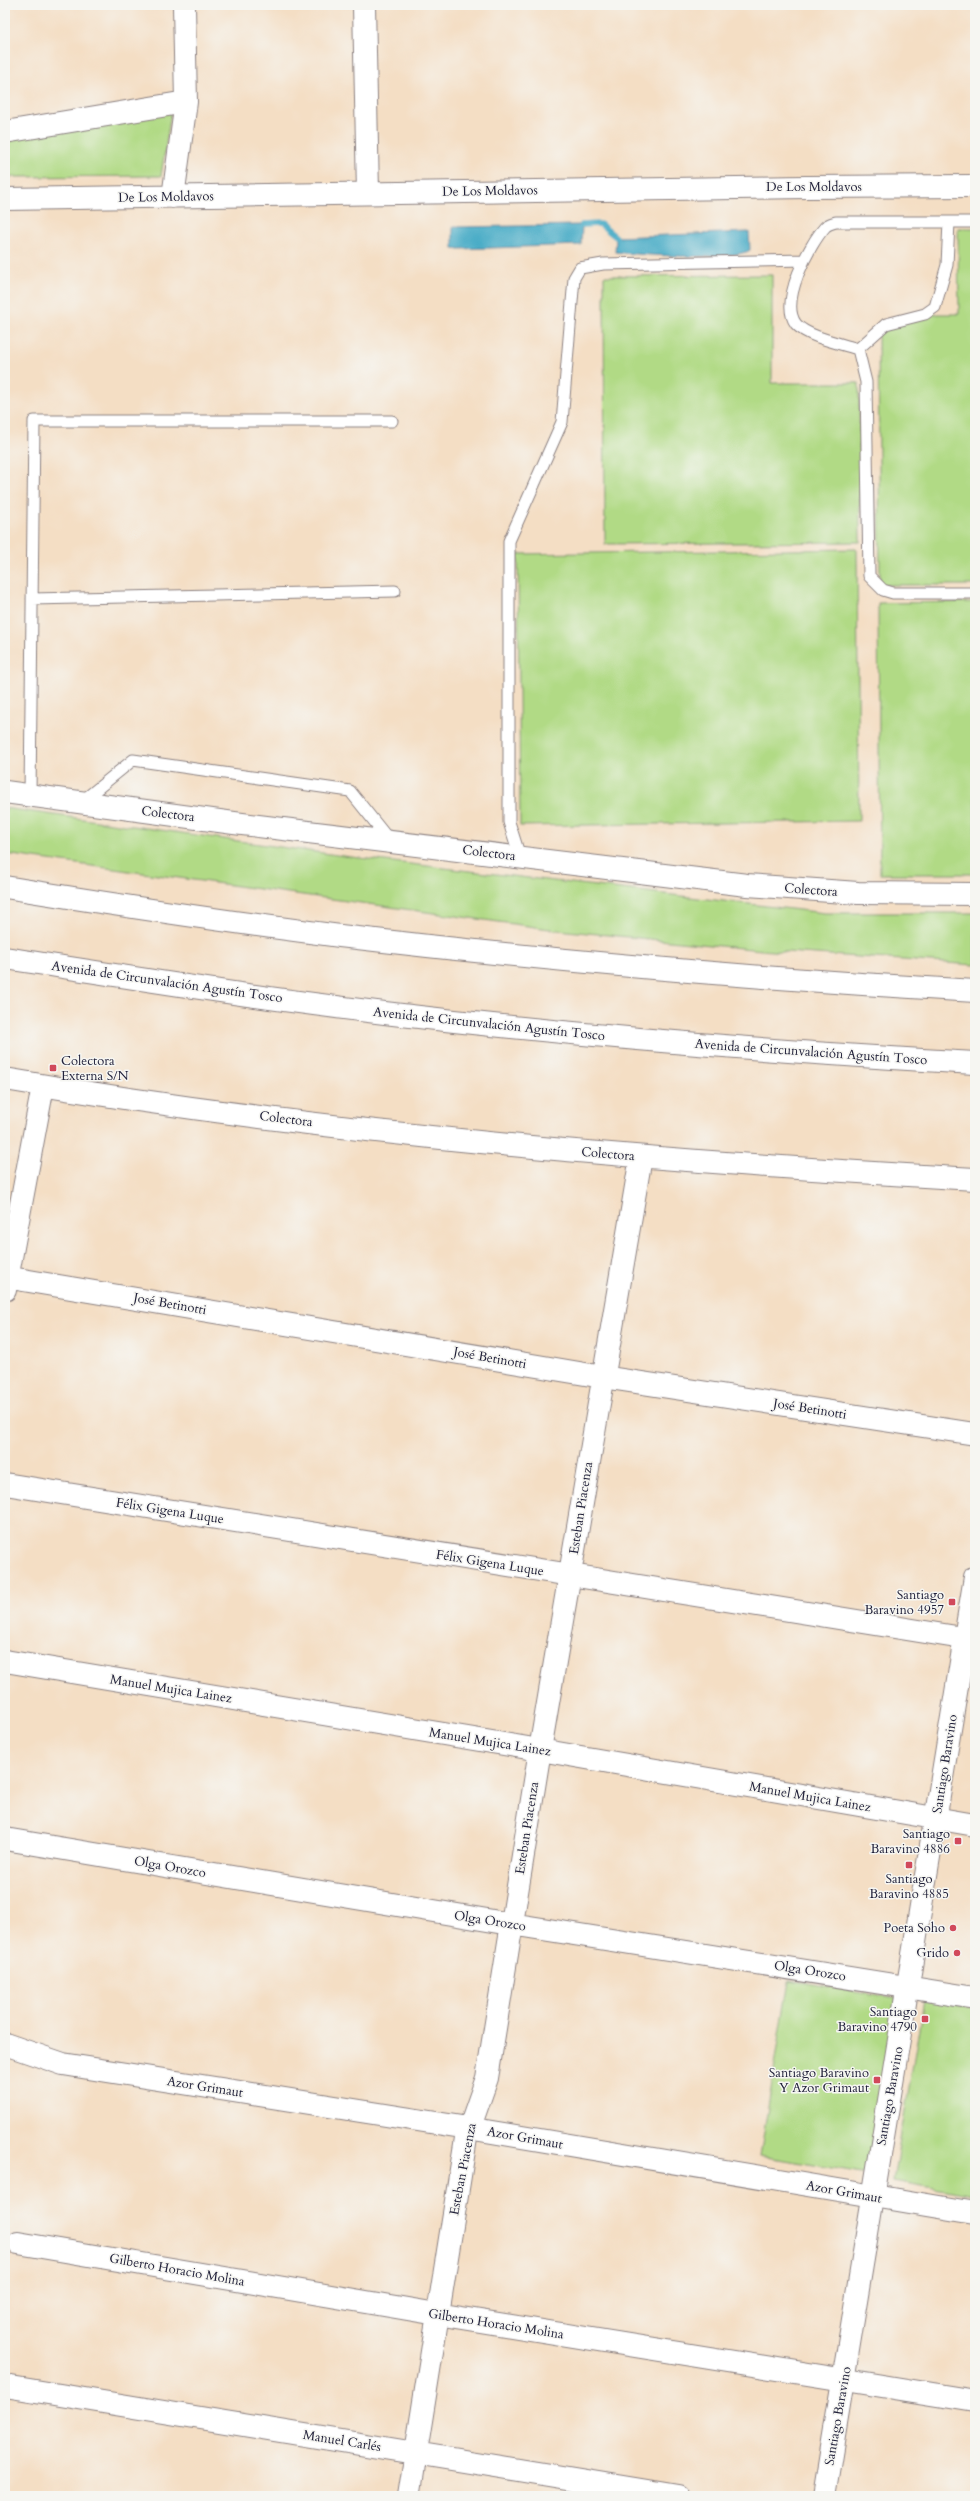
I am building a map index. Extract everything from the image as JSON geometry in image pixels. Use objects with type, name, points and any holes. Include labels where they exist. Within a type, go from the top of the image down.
[{"type":"main road","points":[[173,197],[186,102],[184,5]]},
{"type":"main road","points":[[364,5],[368,193]]},
{"type":"main road","points":[[5,132],[186,102]]},
{"type":"main road","name":"De Los Moldavos","points":[[5,199],[975,186]]},
{"type":"main road","name":"Colectora","points":[[5,792],[80,803],[803,890],[858,893],[975,894]]},
{"type":"main road","points":[[5,887],[271,927],[513,955],[760,977],[975,991]]},
{"type":"main road","name":"Avenida de Circunvalación Agustín Tosco","points":[[5,958],[296,1002],[494,1025],[788,1052],[975,1063]]},
{"type":"main road","name":"Colectora","points":[[5,1079],[43,1086],[393,1133],[642,1157],[975,1179]]},
{"type":"main road","points":[[6,1281],[43,1086]]},
{"type":"main road","name":"Esteban Piacenza","points":[[410,2496],[437,2314],[468,2128],[486,2078],[603,1377],[642,1157]]},
{"type":"main road","name":"José Betinotti","points":[[6,1281],[603,1377],[975,1434]]},
{"type":"main road","name":"Félix Gigena Luque","points":[[5,1484],[970,1640]]},
{"type":"main road","name":"Santiago Baravino","points":[[824,2496],[936,1819],[970,1640],[975,1577]]},
{"type":"main road","name":"Manuel Mujica Lainez","points":[[5,1661],[540,1750],[975,1826]]},
{"type":"main road","name":"Olga Orozco","points":[[5,1839],[512,1924],[975,1998]]},
{"type":"main road","name":"Azor Grimaut","points":[[5,2044],[63,2064],[468,2128],[975,2213]]},
{"type":"main road","name":"Gilberto Horacio Molina","points":[[18,2243],[437,2314],[975,2401]]},
{"type":"main road","name":"Manuel Carlés","points":[[5,2386],[678,2496]]},
{"type":"lane","points":[[858,349],[814,335],[797,325],[791,315],[790,302],[804,260],[826,226],[836,222],[975,222]]},
{"type":"lane","points":[[858,349],[886,324],[924,314],[935,308],[947,265],[949,222]]},
{"type":"lane","points":[[520,857],[509,822],[508,541],[562,422],[574,278],[580,268],[603,264],[804,260]]},
{"type":"lane","points":[[858,349],[866,382],[869,576],[883,590],[893,593],[975,593]]},
{"type":"lane","points":[[30,796],[34,421],[392,421]]},
{"type":"lane","points":[[32,599],[395,591]]},
{"type":"lane","points":[[80,803],[133,760],[350,791],[391,841]]},
{"type":"green space","points":[[171,112],[161,176],[5,177],[5,139]]},
{"type":"green space","points":[[958,228],[975,228],[975,585],[880,585],[878,331],[925,314],[959,314]]},
{"type":"green space","points":[[772,275],[772,383],[859,383],[860,542],[605,544],[604,276]]},
{"type":"green space","points":[[857,549],[859,821],[520,826],[518,554]]},
{"type":"green space","points":[[975,602],[975,874],[880,874],[878,603]]},
{"type":"green space","points":[[5,808],[351,857],[825,913],[975,913],[975,965],[772,951],[557,930],[5,854]]},
{"type":"green space","points":[[789,1980],[897,1998],[868,2174],[760,2156]]},
{"type":"green space","points":[[924,1999],[975,2008],[975,2195],[893,2181]]},
{"type":"water","points":[[582,225],[581,245],[453,248],[453,227]]},
{"type":"water","points":[[749,232],[750,250],[741,253],[685,256],[615,252],[616,237]]},
{"type":"waterway","points":[[582,225],[600,224],[616,237]]},
{"type":"place","name":"Colectora Externa S/N","points":[[53,1068]]},
{"type":"place","name":"Santiago Baravino 4957","points":[[952,1602]]},
{"type":"place","name":"Santiago Baravino 4886","points":[[958,1841]]},
{"type":"place","name":"Santiago Baravino 4885","points":[[909,1865]]},
{"type":"place","name":"Poeta Soho","points":[[953,1928]]},
{"type":"place","name":"Grido","points":[[957,1953]]},
{"type":"place","name":"Santiago Baravino 4790","points":[[925,2019]]},
{"type":"place","name":"Santiago Baravino Y Azor Grimaut","points":[[877,2080]]}]
